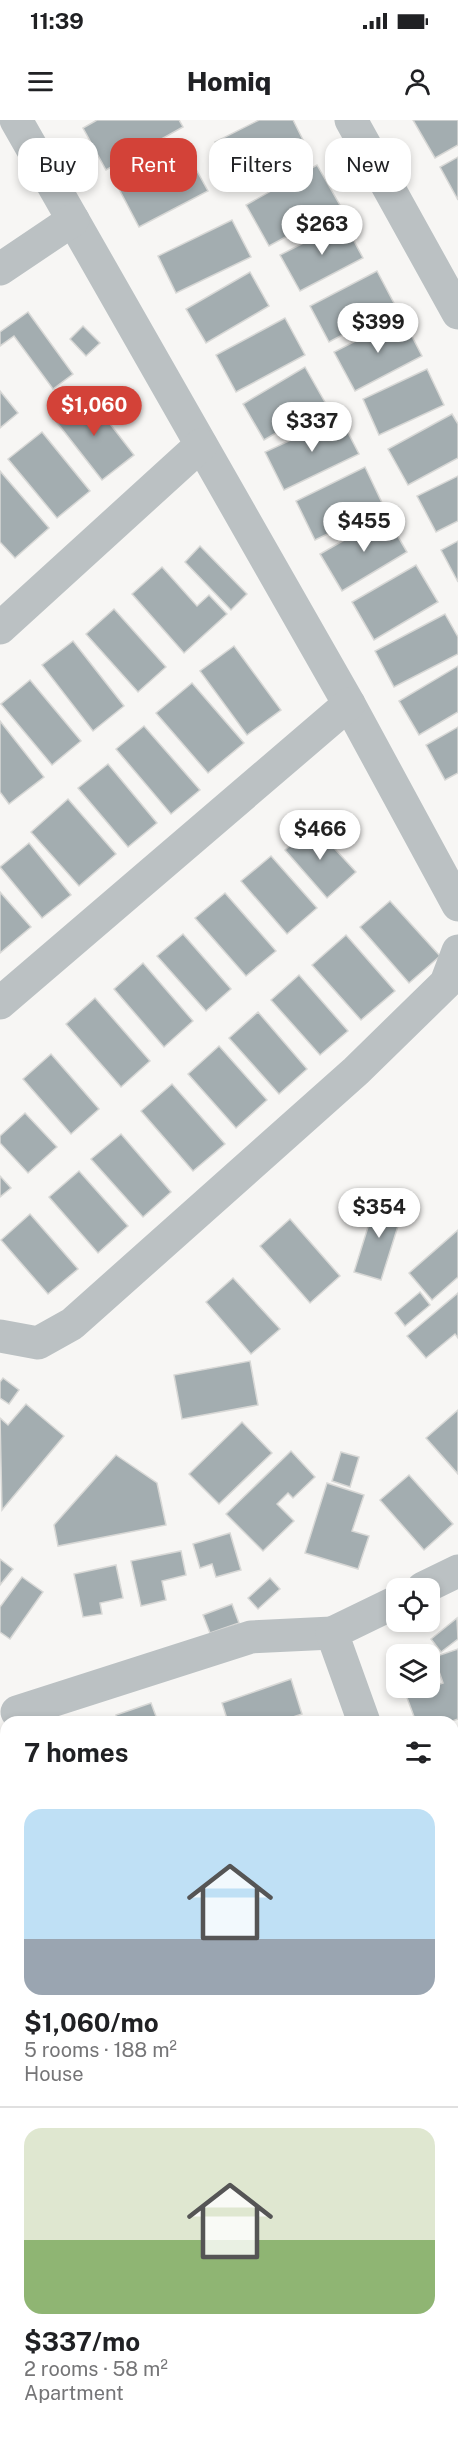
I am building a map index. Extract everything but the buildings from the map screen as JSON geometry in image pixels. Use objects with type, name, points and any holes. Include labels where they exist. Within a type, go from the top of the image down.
[{"type":"street","points":[[16,120],[349,704],[458,905]]},
{"type":"street","points":[[351,120],[458,313]]},
{"type":"street","points":[[0,269],[73,220]]},
{"type":"street","points":[[0,628],[201,446]]},
{"type":"street","points":[[0,1003],[349,704]]},
{"type":"street","points":[[0,1336],[38,1343],[72,1324],[364,1064],[446,983],[458,951]]},
{"type":"street","points":[[440,1580],[458,1571]]},
{"type":"street","points":[[13,1711],[251,1637],[332,1633],[386,1607]]},
{"type":"street","points":[[332,1633],[362,1716]]}]
